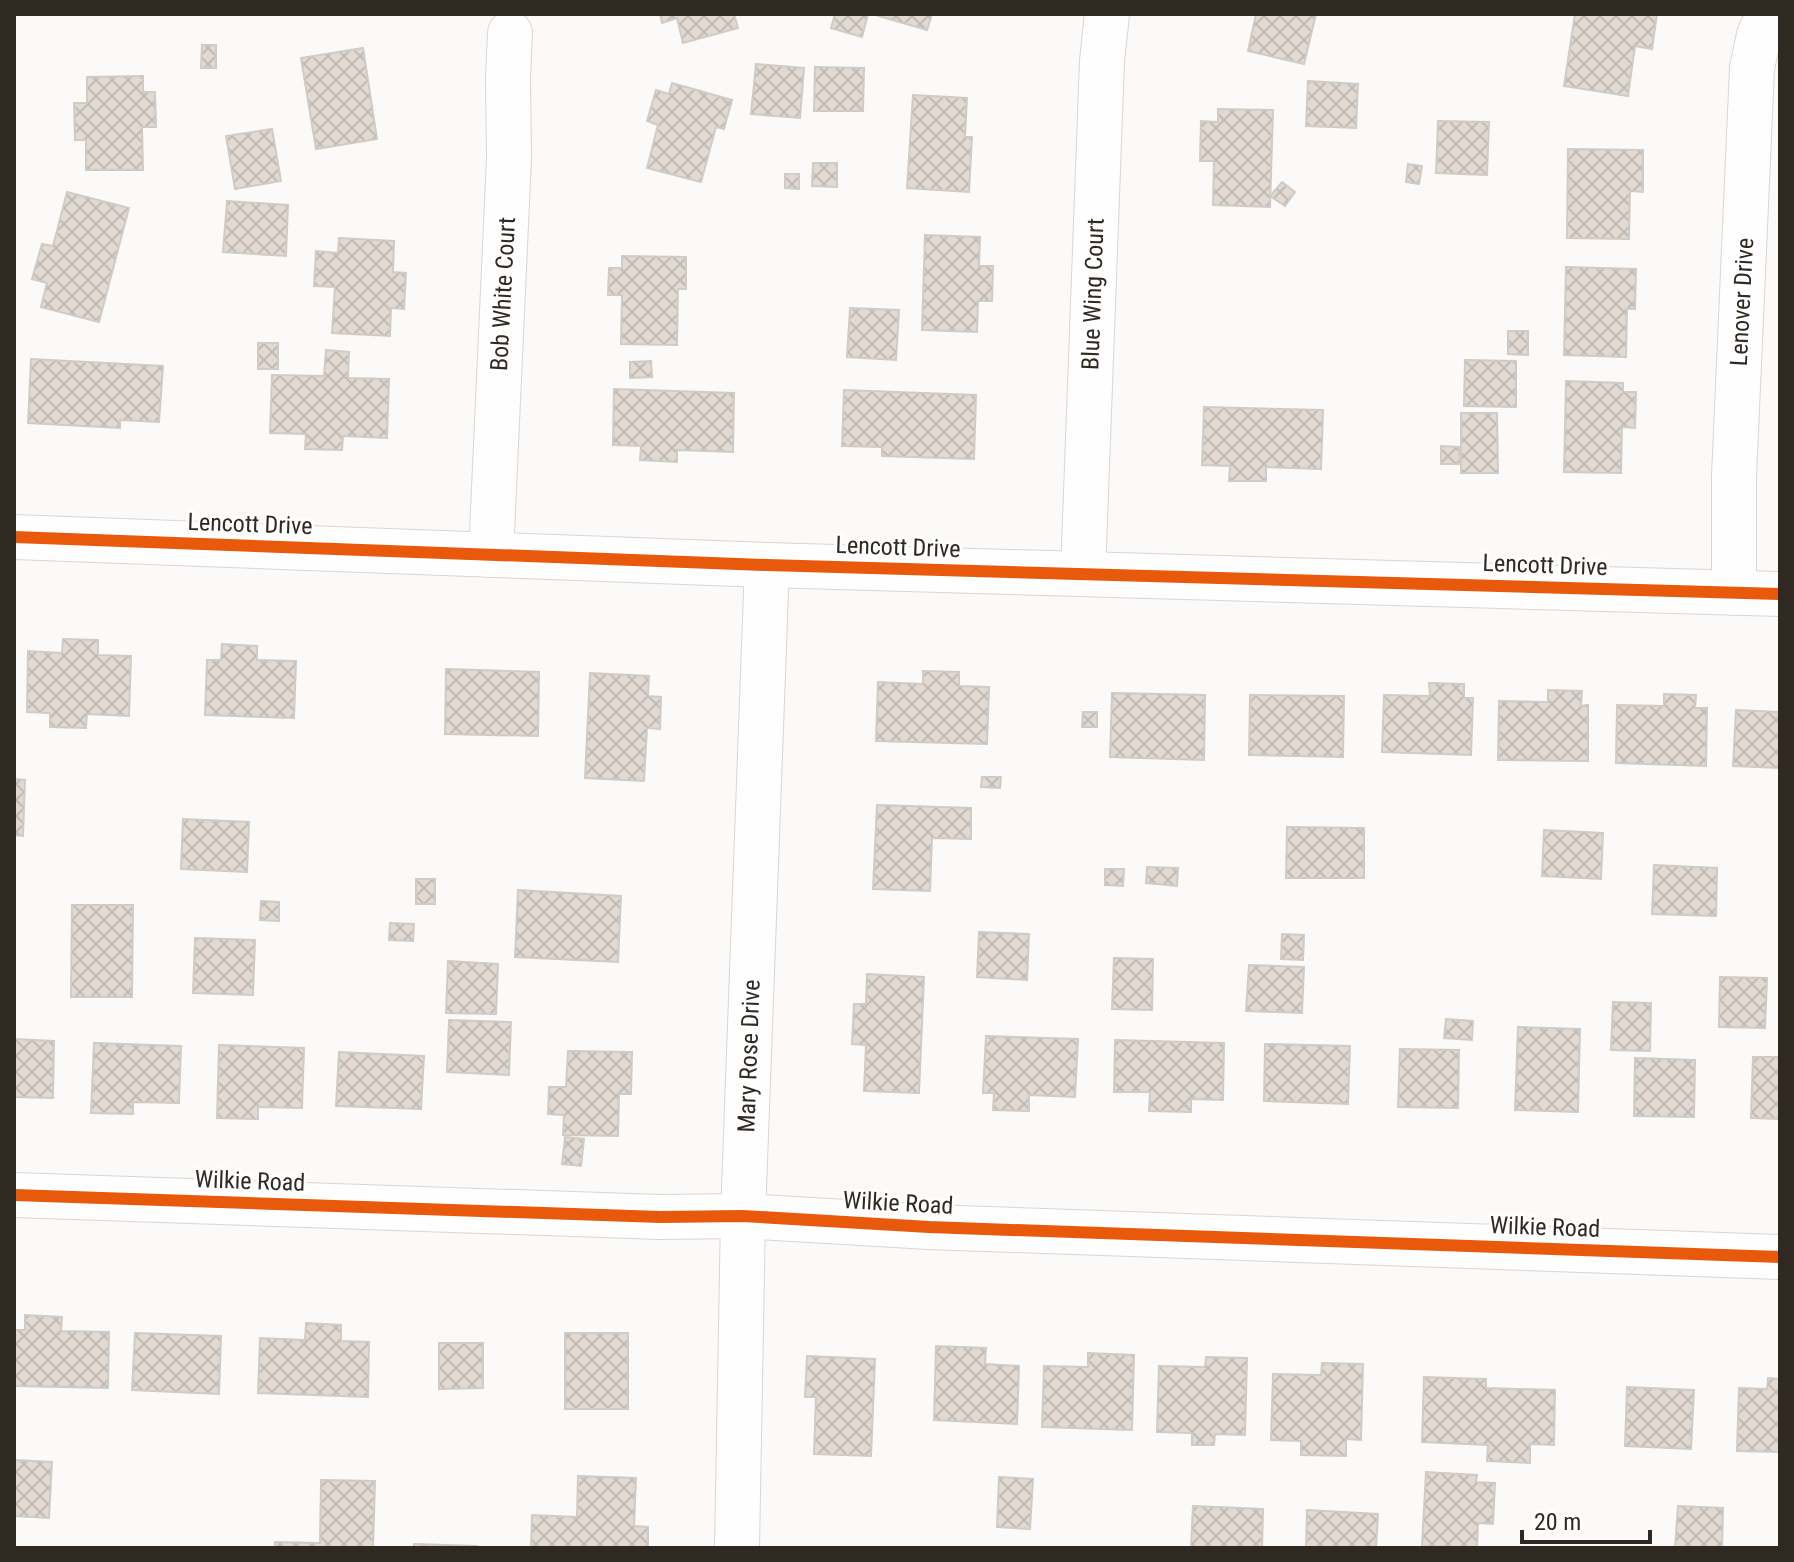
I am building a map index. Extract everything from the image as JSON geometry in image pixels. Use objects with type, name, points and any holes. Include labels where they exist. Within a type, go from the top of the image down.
[{"type":"street","name":"Blue Wing Court","points":[[1083,574],[1102,61],[1107,14]]},
{"type":"street","name":"Lenover Drive","points":[[1734,593],[1734,477],[1752,68],[1759,35],[1769,14]]},
{"type":"street","name":"Bob White Court","points":[[491,555],[509,158],[510,33]]},
{"type":"street","name":"Lencott Drive","points":[[14,537],[767,565],[1780,594]]},
{"type":"street","name":"Mary Rose Drive","points":[[737,1548],[743,1216],[767,565]]},
{"type":"street","name":"Wilkie Road","points":[[14,1195],[644,1217],[743,1216],[929,1227],[1780,1257]]},
{"type":"building","points":[[660,14],[734,14],[738,28],[683,43],[677,18],[662,23]]},
{"type":"building","points":[[835,14],[868,14],[862,37],[831,28]]},
{"type":"building","points":[[872,14],[932,14],[927,30]]},
{"type":"building","points":[[1256,14],[1316,14],[1304,64],[1248,51]]},
{"type":"building","points":[[1575,14],[1657,14],[1652,49],[1635,46],[1628,96],[1564,86]]},
{"type":"building","points":[[202,45],[216,45],[216,68],[201,68]]},
{"type":"building","points":[[363,48],[377,139],[316,149],[301,58]]},
{"type":"building","points":[[756,64],[804,68],[800,118],[751,114]]},
{"type":"building","points":[[815,67],[864,68],[863,111],[814,111]]},
{"type":"building","points":[[143,76],[143,92],[155,92],[156,127],[142,127],[143,170],[86,170],[86,140],[75,140],[74,103],[87,103],[87,77]]},
{"type":"building","points":[[1308,81],[1358,84],[1356,128],[1306,126]]},
{"type":"building","points":[[672,83],[732,100],[724,129],[716,127],[701,182],[647,168],[658,125],[647,121],[656,90],[669,94]]},
{"type":"building","points":[[913,95],[967,98],[965,137],[972,137],[969,192],[907,188]]},
{"type":"building","points":[[1218,109],[1273,110],[1270,207],[1213,205],[1214,161],[1200,161],[1201,121],[1218,122]]},
{"type":"building","points":[[1438,121],[1489,122],[1487,175],[1436,173]]},
{"type":"building","points":[[272,129],[281,181],[235,189],[226,136]]},
{"type":"building","points":[[1568,149],[1643,150],[1643,192],[1630,191],[1629,239],[1567,238]]},
{"type":"building","points":[[813,163],[837,163],[837,187],[812,186]]},
{"type":"building","points":[[1408,164],[1422,166],[1419,184],[1406,182]]},
{"type":"building","points":[[785,174],[799,174],[799,189],[785,188]]},
{"type":"building","points":[[1282,182],[1295,192],[1285,206],[1270,196]]},
{"type":"building","points":[[67,192],[129,208],[99,322],[41,307],[47,283],[32,279],[42,244],[53,246]]},
{"type":"building","points":[[227,201],[288,205],[286,256],[223,252]]},
{"type":"building","points":[[925,235],[980,237],[979,266],[993,266],[992,301],[978,301],[977,332],[922,330]]},
{"type":"building","points":[[339,238],[394,241],[393,272],[406,273],[404,309],[391,308],[390,336],[332,333],[335,287],[314,286],[316,251],[338,253]]},
{"type":"building","points":[[622,256],[686,257],[686,289],[678,289],[677,345],[621,344],[622,295],[608,295],[609,268],[622,268]]},
{"type":"building","points":[[1566,267],[1636,269],[1635,309],[1627,309],[1626,357],[1564,355]]},
{"type":"building","points":[[850,308],[899,310],[896,360],[847,357]]},
{"type":"building","points":[[1508,331],[1528,331],[1528,355],[1508,354]]},
{"type":"building","points":[[258,343],[278,343],[278,369],[258,369]]},
{"type":"building","points":[[326,350],[349,352],[348,378],[389,379],[387,438],[343,436],[342,450],[305,449],[306,434],[270,433],[272,375],[324,376]]},
{"type":"building","points":[[31,359],[163,366],[159,422],[120,420],[120,428],[28,423]]},
{"type":"building","points":[[1465,360],[1516,361],[1516,407],[1464,406]]},
{"type":"building","points":[[651,361],[652,377],[630,378],[630,362]]},
{"type":"building","points":[[1566,381],[1623,383],[1623,392],[1636,392],[1635,428],[1622,427],[1621,473],[1564,472]]},
{"type":"building","points":[[614,389],[734,393],[733,452],[677,450],[677,462],[640,460],[641,446],[613,445]]},
{"type":"building","points":[[844,390],[976,395],[974,459],[882,456],[882,447],[842,446]]},
{"type":"building","points":[[1204,407],[1323,410],[1321,469],[1266,467],[1266,481],[1229,481],[1230,466],[1202,465]]},
{"type":"building","points":[[1461,413],[1497,413],[1498,473],[1461,473]]},
{"type":"building","points":[[1441,446],[1459,447],[1460,464],[1441,464]]},
{"type":"building","points":[[63,639],[98,640],[98,655],[131,656],[129,716],[87,714],[86,728],[50,727],[50,713],[27,712],[28,651],[62,653]]},
{"type":"building","points":[[222,644],[257,646],[257,660],[296,661],[294,718],[205,715],[207,660],[221,660]]},
{"type":"building","points":[[446,669],[539,672],[538,736],[445,734]]},
{"type":"building","points":[[923,671],[959,672],[959,686],[989,687],[987,744],[876,741],[878,682],[923,684]]},
{"type":"building","points":[[590,673],[649,676],[648,696],[661,697],[660,729],[647,728],[644,781],[585,778]]},
{"type":"building","points":[[1429,683],[1464,684],[1464,698],[1473,698],[1471,755],[1382,752],[1384,695],[1430,696]]},
{"type":"building","points":[[1548,690],[1582,691],[1581,706],[1588,705],[1588,761],[1498,760],[1499,701],[1548,702]]},
{"type":"building","points":[[1112,693],[1205,695],[1204,760],[1110,757]]},
{"type":"building","points":[[1664,694],[1696,695],[1695,708],[1707,708],[1706,766],[1616,763],[1617,705],[1664,706]]},
{"type":"building","points":[[1250,695],[1344,696],[1343,757],[1249,755]]},
{"type":"building","points":[[1736,710],[1780,712],[1780,768],[1733,766]]},
{"type":"building","points":[[1083,712],[1097,712],[1097,727],[1082,727]]},
{"type":"building","points":[[982,777],[1001,777],[1000,788],[981,787]]},
{"type":"building","points":[[14,779],[25,780],[23,836],[14,835]]},
{"type":"building","points":[[877,805],[971,808],[971,839],[932,838],[930,891],[873,889]]},
{"type":"building","points":[[183,819],[249,822],[247,872],[181,869]]},
{"type":"building","points":[[1287,827],[1364,828],[1364,878],[1286,878]]},
{"type":"building","points":[[1544,830],[1603,833],[1601,879],[1542,876]]},
{"type":"building","points":[[1654,865],[1717,868],[1716,916],[1652,914]]},
{"type":"building","points":[[1147,867],[1178,868],[1177,886],[1146,883]]},
{"type":"building","points":[[1105,869],[1124,869],[1123,886],[1105,885]]},
{"type":"building","points":[[416,879],[435,879],[435,904],[416,904]]},
{"type":"building","points":[[518,890],[621,896],[618,962],[515,957]]},
{"type":"building","points":[[261,901],[279,902],[279,921],[260,920]]},
{"type":"building","points":[[72,905],[133,905],[132,997],[71,997]]},
{"type":"building","points":[[390,923],[414,924],[413,941],[389,940]]},
{"type":"building","points":[[979,932],[1029,934],[1027,980],[977,977]]},
{"type":"building","points":[[1282,934],[1304,935],[1303,960],[1281,959]]},
{"type":"building","points":[[195,938],[255,940],[253,995],[193,993]]},
{"type":"building","points":[[1114,958],[1153,959],[1152,1010],[1112,1009]]},
{"type":"building","points":[[448,961],[498,964],[496,1014],[446,1013]]},
{"type":"building","points":[[1249,965],[1304,967],[1302,1013],[1246,1011]]},
{"type":"building","points":[[867,974],[924,977],[919,1093],[864,1091],[866,1045],[852,1044],[854,1004],[866,1004]]},
{"type":"building","points":[[1720,977],[1767,978],[1765,1028],[1719,1027]]},
{"type":"building","points":[[1613,1002],[1651,1003],[1650,1051],[1611,1050]]},
{"type":"building","points":[[1446,1019],[1473,1021],[1472,1040],[1444,1038]]},
{"type":"building","points":[[449,1020],[511,1022],[509,1075],[447,1072]]},
{"type":"building","points":[[1518,1027],[1580,1029],[1578,1112],[1515,1110]]},
{"type":"building","points":[[986,1036],[1078,1039],[1075,1097],[1029,1095],[1029,1111],[993,1110],[994,1093],[983,1093]]},
{"type":"building","points":[[14,1039],[54,1041],[53,1098],[14,1097]]},
{"type":"building","points":[[1115,1040],[1224,1043],[1223,1100],[1191,1099],[1191,1112],[1149,1111],[1150,1092],[1114,1092]]},
{"type":"building","points":[[94,1043],[181,1046],[179,1103],[133,1102],[133,1114],[91,1113]]},
{"type":"building","points":[[1265,1044],[1350,1046],[1348,1104],[1264,1101]]},
{"type":"building","points":[[219,1045],[304,1048],[302,1108],[258,1107],[258,1119],[217,1118]]},
{"type":"building","points":[[1400,1049],[1459,1050],[1458,1108],[1398,1107]]},
{"type":"building","points":[[568,1051],[632,1052],[631,1094],[619,1094],[618,1136],[563,1135],[564,1115],[548,1114],[549,1087],[566,1087]]},
{"type":"building","points":[[339,1052],[424,1056],[421,1109],[336,1106]]},
{"type":"building","points":[[1753,1057],[1780,1057],[1780,1119],[1751,1118]]},
{"type":"building","points":[[1635,1058],[1695,1060],[1694,1117],[1634,1116]]},
{"type":"building","points":[[565,1137],[584,1139],[581,1166],[562,1164]]},
{"type":"building","points":[[25,1315],[62,1317],[61,1331],[109,1332],[108,1388],[14,1386],[15,1330],[25,1330]]},
{"type":"building","points":[[306,1323],[341,1325],[341,1341],[369,1342],[368,1397],[258,1393],[260,1338],[305,1340]]},
{"type":"building","points":[[135,1333],[221,1336],[219,1394],[132,1390]]},
{"type":"building","points":[[565,1333],[628,1333],[628,1409],[565,1409]]},
{"type":"building","points":[[439,1343],[483,1343],[483,1388],[439,1389]]},
{"type":"building","points":[[936,1346],[986,1348],[985,1364],[1019,1366],[1017,1424],[934,1420]]},
{"type":"building","points":[[1088,1353],[1134,1355],[1132,1430],[1042,1427],[1044,1366],[1088,1367]]},
{"type":"building","points":[[807,1356],[875,1359],[871,1456],[814,1454],[816,1397],[805,1397]]},
{"type":"building","points":[[1206,1357],[1247,1358],[1245,1435],[1215,1434],[1214,1445],[1192,1445],[1192,1433],[1157,1432],[1159,1366],[1205,1367]]},
{"type":"building","points":[[1322,1363],[1363,1364],[1361,1440],[1346,1439],[1346,1456],[1301,1455],[1301,1441],[1271,1440],[1273,1374],[1321,1375]]},
{"type":"building","points":[[1424,1377],[1486,1379],[1486,1388],[1555,1390],[1554,1445],[1530,1444],[1530,1463],[1487,1461],[1488,1445],[1422,1442]]},
{"type":"building","points":[[1768,1378],[1780,1379],[1780,1452],[1737,1451],[1739,1388],[1767,1389]]},
{"type":"building","points":[[1627,1387],[1694,1390],[1691,1449],[1625,1446]]},
{"type":"building","points":[[14,1460],[52,1462],[49,1518],[14,1516]]},
{"type":"building","points":[[1426,1472],[1477,1475],[1476,1482],[1495,1483],[1493,1524],[1478,1523],[1477,1548],[1422,1546]]},
{"type":"building","points":[[578,1476],[636,1478],[634,1526],[648,1527],[648,1548],[531,1548],[532,1515],[577,1517]]},
{"type":"building","points":[[999,1477],[1033,1479],[1030,1529],[997,1527]]},
{"type":"building","points":[[321,1480],[375,1481],[373,1548],[275,1548],[275,1542],[320,1543]]},
{"type":"building","points":[[1193,1506],[1263,1509],[1262,1548],[1191,1548]]},
{"type":"building","points":[[1678,1506],[1723,1508],[1722,1548],[1675,1548]]},
{"type":"building","points":[[1307,1510],[1378,1514],[1376,1548],[1306,1548]]},
{"type":"building","points":[[414,1544],[477,1546],[477,1548],[413,1548]]},
{"type":"cycle path","points":[[14,537],[767,565],[1780,594]]},
{"type":"cycle path","points":[[14,1195],[660,1217],[743,1216],[929,1227],[1780,1257]]}]
